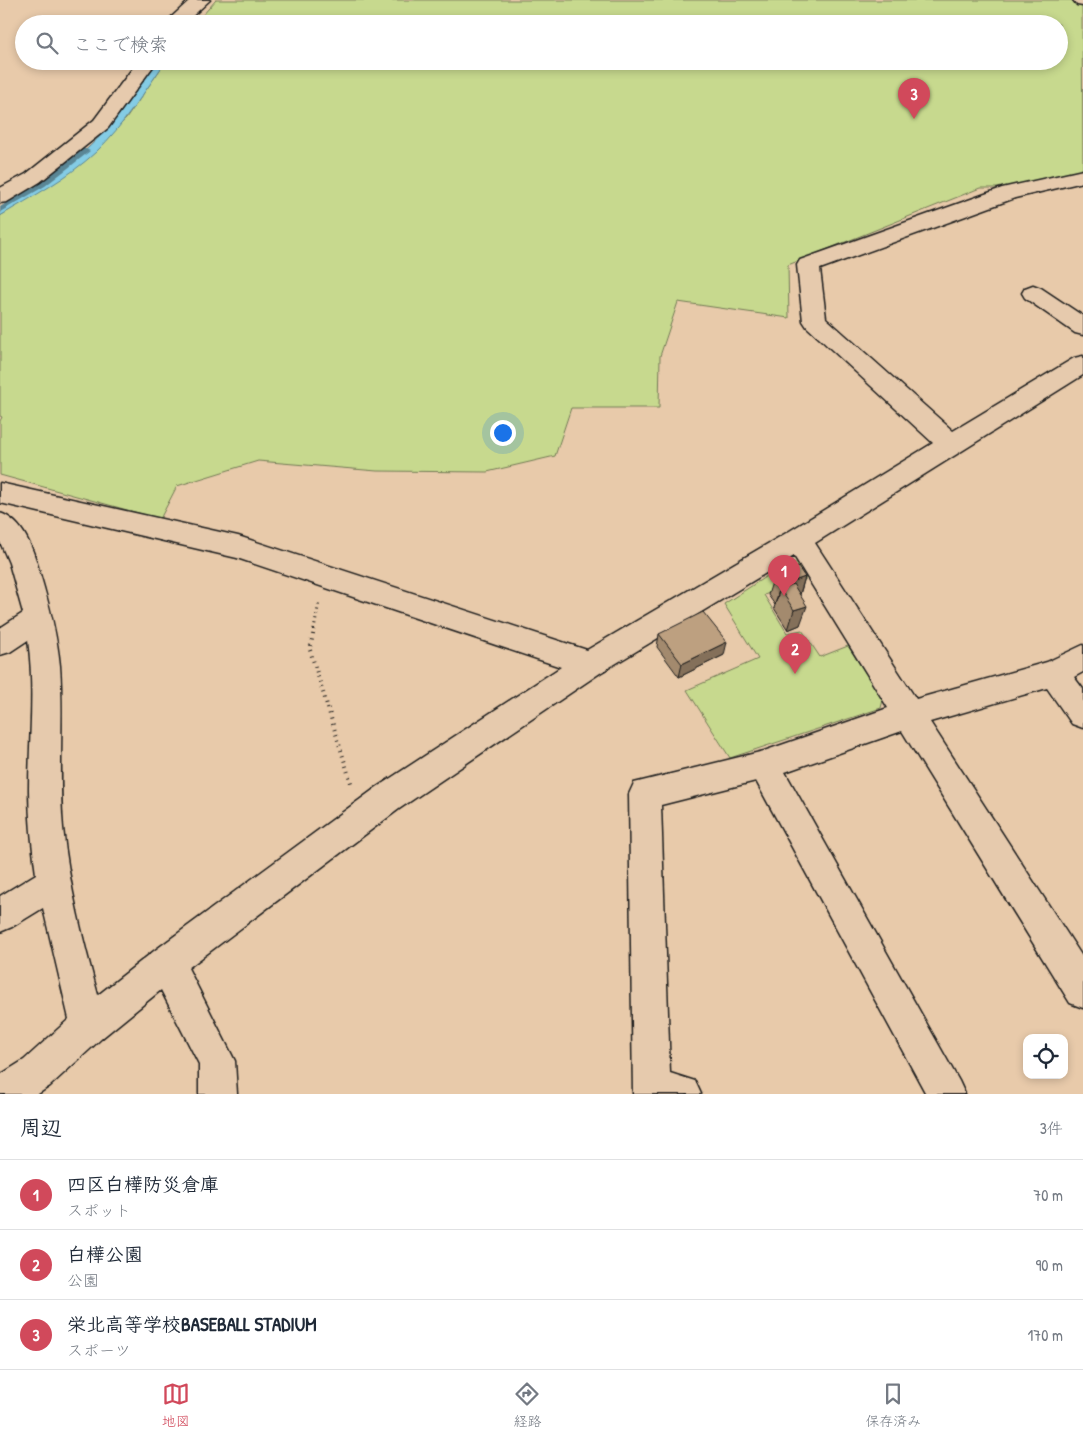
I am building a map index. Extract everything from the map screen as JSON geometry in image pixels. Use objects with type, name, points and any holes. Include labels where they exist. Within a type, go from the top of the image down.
[{"type":"street","points":[[184,15],[201,0]]},
{"type":"street","points":[[0,197],[33,178],[101,124],[141,70]]},
{"type":"street","points":[[0,175],[33,178]]},
{"type":"street","points":[[951,444],[815,321],[808,264],[1009,193],[1083,176]]},
{"type":"street","points":[[1033,292],[1083,328]]},
{"type":"street","points":[[5,1094],[36,1084],[88,1026],[166,963],[388,798],[590,664],[798,540],[1083,364]]},
{"type":"street","points":[[0,493],[238,547],[324,574],[590,664]]},
{"type":"street","points":[[0,524],[5,528],[20,553],[34,598],[45,665],[47,828],[63,928],[88,1026]]},
{"type":"street","points":[[798,540],[1083,990]]},
{"type":"street","points":[[0,643],[37,619]]},
{"type":"street","points":[[662,1092],[644,794],[764,765],[908,715],[1054,673],[1083,658]]},
{"type":"street","points":[[1054,673],[1083,714]]},
{"type":"street","points":[[764,765],[946,1094]]},
{"type":"street","points":[[0,915],[55,881]]},
{"type":"street","points":[[166,963],[217,1061],[218,1094]]},
{"type":"path","points":[[324,574],[310,650],[361,819]]},
{"type":"green space","points":[[216,0],[1082,0],[1083,176],[1031,188],[980,188],[788,265],[789,318],[678,302],[660,356],[659,408],[571,408],[555,456],[487,472],[377,471],[258,461],[177,486],[160,519],[0,475],[0,421],[2,417],[0,416],[0,216],[67,174],[126,119],[160,70],[1068,70],[1068,15],[203,15]]},
{"type":"green space","points":[[788,562],[796,563],[806,579],[764,595],[787,633],[802,630],[820,657],[848,646],[883,700],[881,708],[730,758],[687,690],[758,659],[724,604]]},
{"type":"water","points":[[150,70],[160,70],[125,120],[96,152],[62,179],[0,216],[0,211],[32,191],[77,158],[104,132],[132,97]]},
{"type":"building","points":[[798,567],[805,577],[780,586],[774,576]]},
{"type":"building","points":[[793,584],[807,606],[794,610],[780,589]]},
{"type":"building","points":[[703,612],[727,642],[682,664],[659,634]]},
{"type":"waterway","points":[[0,210],[42,184],[86,151]]},
{"type":"place","name":"栄北高等学校BASEBALL STADIUM","points":[[914,119]]},
{"type":"place","name":"四区白樺防災倉庫","points":[[784,596]]},
{"type":"place","name":"白樺公園","points":[[795,674]]}]
